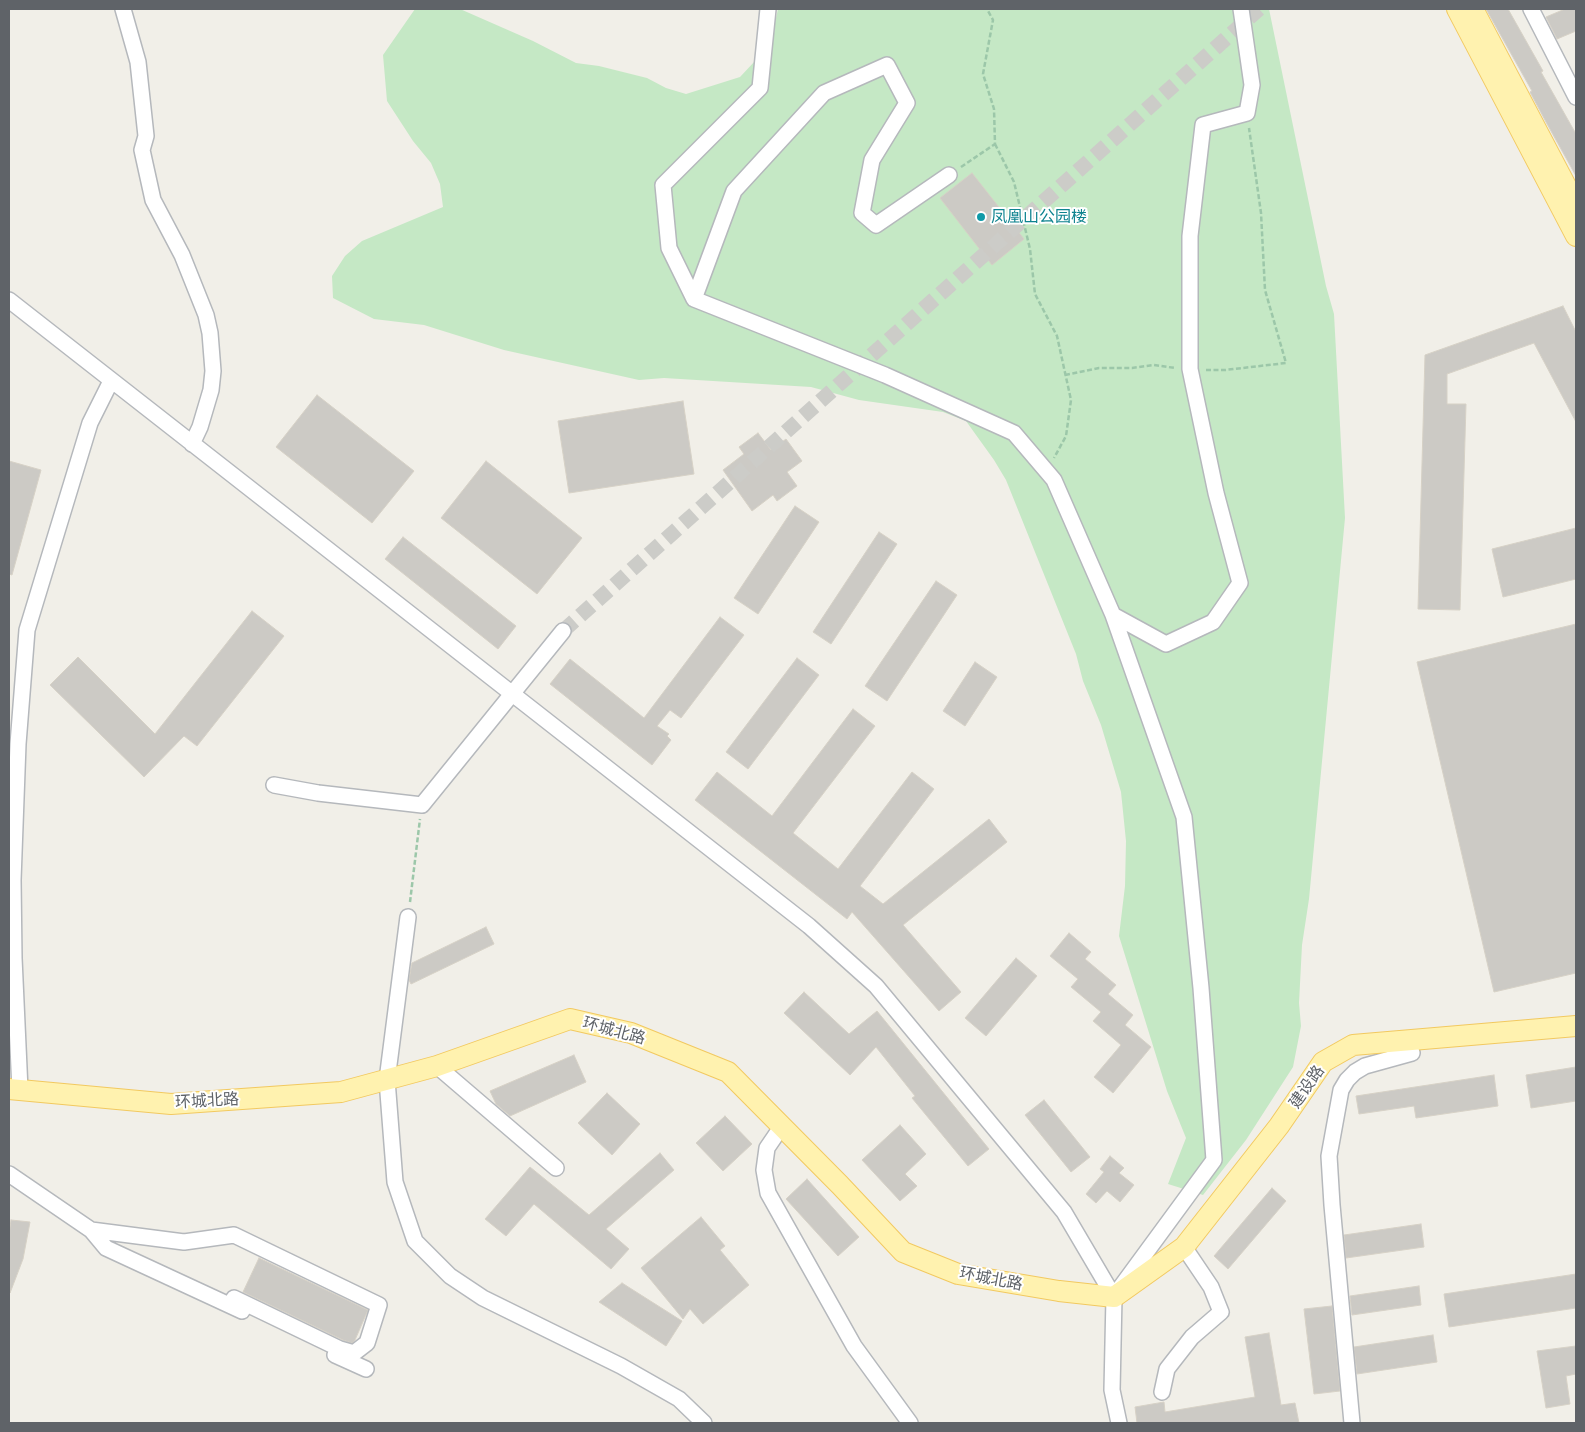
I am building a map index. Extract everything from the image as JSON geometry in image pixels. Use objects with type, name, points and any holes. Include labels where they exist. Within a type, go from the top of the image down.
[{"type":"main road","points":[[1457,9],[1576,236]]},
{"type":"main road","points":[[1473,9],[1576,205]]},
{"type":"main road","name":"环城北路","points":[[14,1089],[171,1104],[341,1092],[437,1066],[570,1019],[631,1033],[728,1072],[840,1185],[903,1252],[958,1274],[1059,1291],[1114,1297]]},
{"type":"main road","name":"建设路","points":[[1114,1297],[1184,1246],[1279,1126],[1323,1062],[1353,1045],[1576,1026]]},
{"type":"street","points":[[123,9],[138,62],[146,136],[142,150],[153,200],[182,255],[206,315],[210,333],[212,352],[211,390],[200,427],[192,444]]},
{"type":"street","points":[[768,9],[760,88],[663,185],[669,248],[694,299],[886,375],[1014,434],[1054,480],[1114,615],[1184,817],[1201,988],[1214,1160],[1114,1297]]},
{"type":"street","points":[[1114,615],[1166,644],[1213,622],[1240,583],[1216,493],[1190,369],[1190,236],[1203,125],[1247,113],[1252,85],[1241,9]]},
{"type":"street","points":[[1531,9],[1576,97]]},
{"type":"street","points":[[694,299],[734,191],[824,93],[887,66],[907,103],[872,160],[862,212],[876,224],[949,175]]},
{"type":"street","points":[[9,300],[809,926],[876,986],[1064,1212],[1114,1297],[1112,1390],[1119,1423]]},
{"type":"street","points":[[14,1089],[14,870],[18,744],[26,630],[90,423],[111,380]]},
{"type":"street","points":[[274,785],[318,793],[422,805],[564,632]]},
{"type":"street","points":[[408,917],[387,1080],[395,1182],[415,1241],[450,1276],[484,1298],[621,1366],[679,1398],[704,1423]]},
{"type":"street","points":[[1352,1423],[1329,1156],[1341,1090],[1347,1080],[1365,1066],[1412,1053],[1408,1039]]},
{"type":"street","points":[[437,1066],[556,1168]]},
{"type":"street","points":[[782,1126],[767,1148],[764,1170],[768,1193],[854,1346],[910,1423]]},
{"type":"street","points":[[9,1174],[91,1230],[106,1248],[366,1369]]},
{"type":"street","points":[[91,1230],[184,1242],[234,1235],[380,1306],[367,1343],[354,1353],[340,1349],[234,1298]]},
{"type":"street","points":[[1162,1392],[1167,1369],[1192,1337],[1221,1312],[1211,1288],[1184,1246]]},
{"type":"path","points":[[987,9],[993,20],[983,74],[994,109],[995,144],[1014,182],[1030,249],[1035,294],[1057,336],[1071,400],[1066,436],[1046,471]]},
{"type":"path","points":[[1065,375],[1099,368],[1154,366],[1225,370],[1286,362],[1264,290],[1261,213],[1247,113]]},
{"type":"path","points":[[949,175],[995,144]]},
{"type":"path","points":[[408,917],[422,805]]},
{"type":"green space","points":[[415,9],[460,9],[533,41],[576,63],[599,66],[647,78],[666,88],[686,94],[740,77],[755,61],[776,18],[778,9],[1269,9],[1326,286],[1334,314],[1345,518],[1309,899],[1302,945],[1299,1003],[1301,1026],[1293,1067],[1246,1140],[1203,1195],[1168,1184],[1186,1138],[1167,1091],[1119,936],[1125,886],[1126,841],[1121,792],[1101,725],[1083,681],[1076,654],[1006,480],[994,460],[966,421],[943,412],[859,400],[811,387],[664,378],[639,380],[504,350],[424,325],[374,319],[333,298],[332,276],[345,256],[362,241],[443,207],[440,184],[431,163],[413,141],[387,101],[383,55]]},
{"type":"building","points":[[1486,9],[1508,9],[1543,71],[1541,72],[1576,134],[1576,176],[1530,92],[1532,91]]},
{"type":"building","points":[[1565,9],[1576,9],[1576,31],[1557,39],[1546,17]]},
{"type":"building","name":"凤凰山公园楼","points":[[972,173],[1024,239],[992,265],[940,198]]},
{"type":"building","points":[[1563,306],[1576,332],[1576,422],[1534,343],[1447,374],[1447,404],[1466,404],[1460,610],[1418,609],[1425,355]]},
{"type":"building","points":[[317,395],[414,471],[372,523],[276,447]]},
{"type":"building","points":[[683,401],[694,474],[569,493],[558,421]]},
{"type":"building","points":[[758,433],[771,450],[786,439],[802,461],[787,472],[797,486],[777,501],[773,495],[752,511],[723,470],[744,454],[739,447]]},
{"type":"building","points":[[9,461],[41,470],[12,575],[9,574]]},
{"type":"building","points":[[486,461],[582,538],[537,594],[441,518]]},
{"type":"building","points":[[795,506],[819,522],[758,614],[734,598]]},
{"type":"building","points":[[1576,528],[1576,579],[1503,597],[1492,549]]},
{"type":"building","points":[[879,532],[897,544],[831,644],[813,632]]},
{"type":"building","points":[[403,537],[516,626],[498,649],[385,559]]},
{"type":"building","points":[[936,581],[957,595],[887,701],[865,686]]},
{"type":"building","points":[[252,611],[284,636],[197,746],[184,736],[144,777],[50,685],[78,657],[155,734]]},
{"type":"building","points":[[720,617],[744,635],[681,718],[670,710],[657,726],[669,734],[667,736],[671,740],[652,765],[550,684],[570,659],[644,718]]},
{"type":"building","points":[[1576,624],[1576,973],[1494,992],[1417,662]]},
{"type":"building","points":[[797,658],[819,675],[748,769],[726,752]]},
{"type":"building","points":[[975,662],[997,677],[965,726],[943,711]]},
{"type":"building","points":[[853,709],[875,726],[793,833],[838,869],[912,772],[934,789],[860,886],[883,904],[989,819],[1007,842],[903,925],[961,992],[939,1011],[852,912],[847,919],[695,800],[717,772],[772,816]]},
{"type":"building","points":[[486,927],[494,944],[411,984],[409,980],[412,963]]},
{"type":"building","points":[[1069,933],[1091,952],[1085,959],[1116,985],[1108,994],[1133,1015],[1125,1025],[1151,1047],[1113,1093],[1094,1077],[1121,1045],[1093,1021],[1101,1012],[1071,987],[1078,979],[1050,956]]},
{"type":"building","points":[[1016,958],[1037,976],[986,1036],[965,1018]]},
{"type":"building","points":[[804,992],[849,1034],[877,1011],[989,1149],[968,1166],[912,1098],[915,1096],[876,1047],[850,1075],[784,1013]]},
{"type":"building","points":[[574,1055],[586,1082],[510,1116],[496,1104],[490,1091]]},
{"type":"building","points":[[1576,1067],[1576,1101],[1531,1108],[1526,1075]]},
{"type":"building","points":[[1494,1075],[1498,1106],[1416,1118],[1414,1106],[1359,1114],[1356,1096]]},
{"type":"building","points":[[607,1093],[640,1124],[612,1155],[578,1123]]},
{"type":"building","points":[[1044,1100],[1090,1157],[1071,1172],[1025,1115]]},
{"type":"building","points":[[725,1116],[752,1144],[723,1171],[696,1143]]},
{"type":"building","points":[[900,1125],[926,1154],[905,1174],[917,1186],[900,1201],[862,1160]]},
{"type":"building","points":[[660,1153],[674,1170],[606,1229],[629,1249],[611,1269],[534,1204],[506,1236],[485,1219],[530,1167],[589,1215]]},
{"type":"building","points":[[1110,1156],[1124,1168],[1119,1173],[1134,1185],[1120,1202],[1107,1191],[1096,1203],[1086,1194],[1104,1172],[1100,1169]]},
{"type":"building","points":[[807,1179],[859,1237],[838,1256],[786,1199]]},
{"type":"building","points":[[1272,1188],[1286,1201],[1228,1269],[1214,1256]]},
{"type":"building","points":[[701,1217],[725,1246],[720,1250],[749,1285],[703,1324],[690,1309],[683,1319],[641,1268]]},
{"type":"building","points":[[11,1220],[30,1222],[23,1259],[10,1293],[9,1234]]},
{"type":"building","points":[[1421,1224],[1424,1247],[1346,1258],[1344,1235]]},
{"type":"building","points":[[259,1258],[368,1310],[355,1340],[352,1343],[343,1340],[243,1292]]},
{"type":"building","points":[[1576,1274],[1576,1308],[1449,1327],[1444,1294]]},
{"type":"building","points":[[622,1283],[682,1321],[666,1346],[599,1302]]},
{"type":"building","points":[[1419,1286],[1421,1305],[1352,1315],[1350,1296]]},
{"type":"building","points":[[1332,1306],[1340,1391],[1314,1394],[1304,1309]]},
{"type":"building","points":[[1269,1333],[1281,1405],[1295,1403],[1299,1423],[1137,1423],[1135,1407],[1164,1402],[1165,1412],[1255,1397],[1245,1337]]},
{"type":"building","points":[[1433,1335],[1437,1362],[1357,1374],[1354,1347]]},
{"type":"building","points":[[1576,1346],[1576,1374],[1566,1376],[1570,1404],[1546,1408],[1537,1351]]},
{"type":"tunnel","points":[[563,631],[1259,9]]},
{"type":"place","name":"凤凰山公园楼","points":[[981,217]]}]
